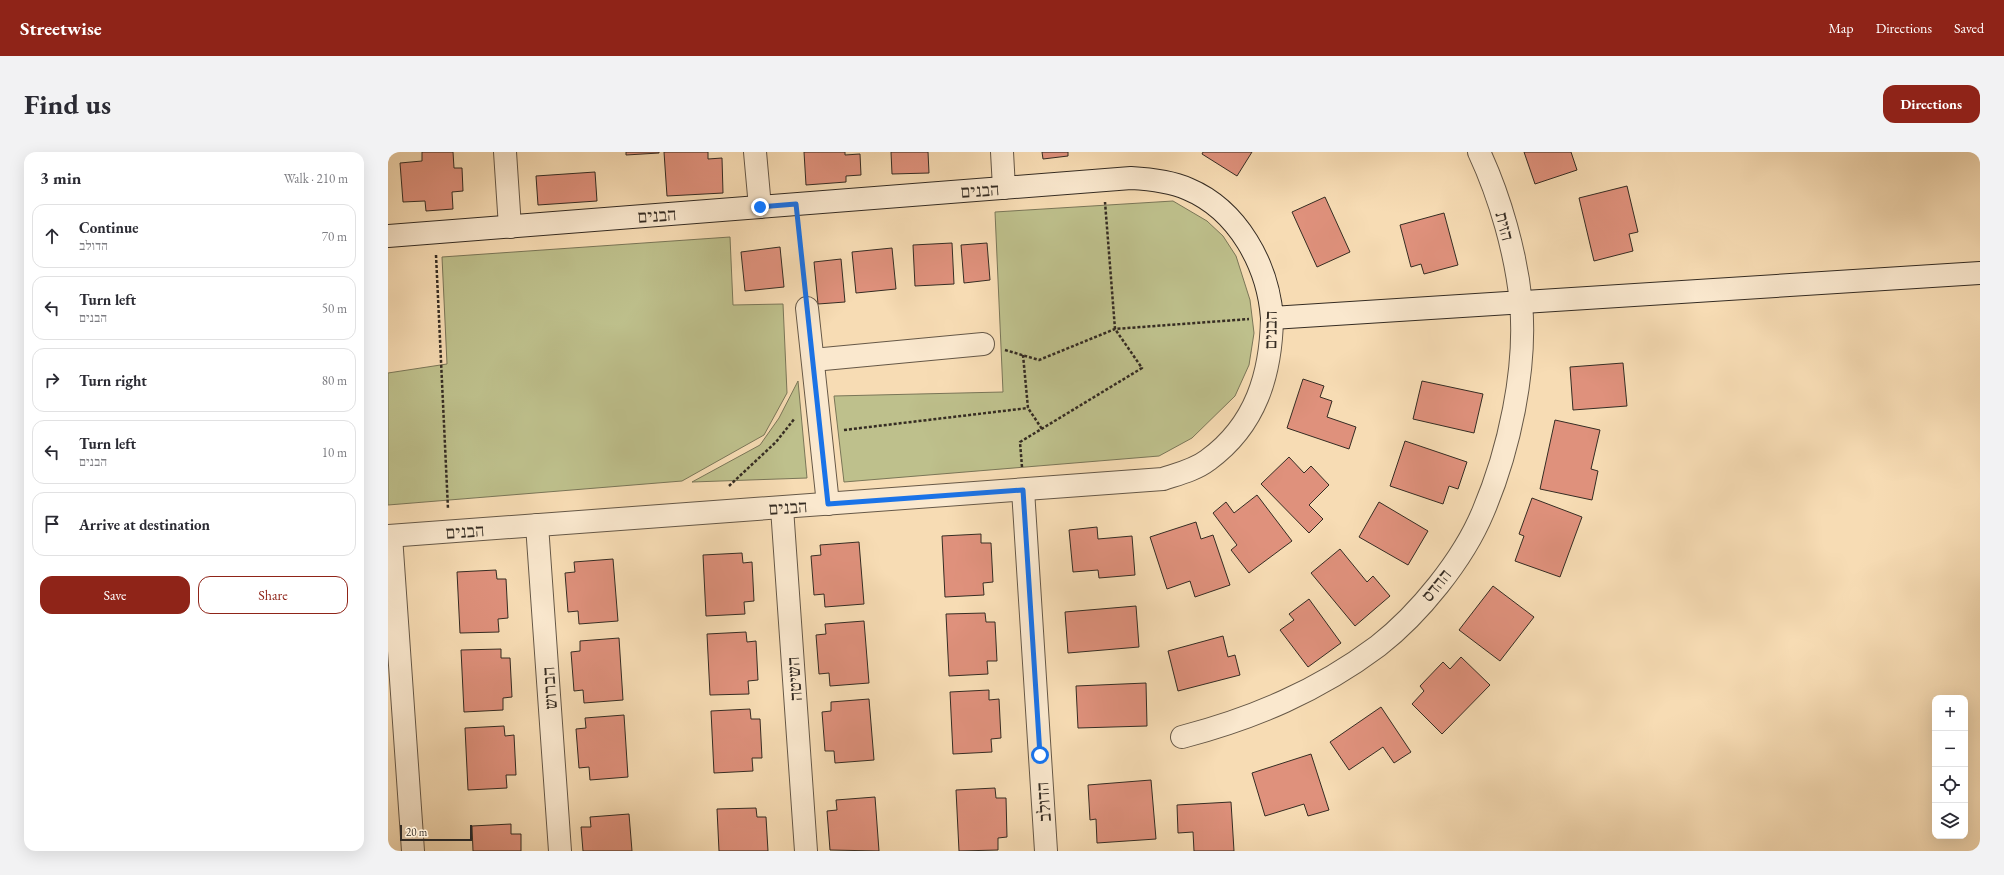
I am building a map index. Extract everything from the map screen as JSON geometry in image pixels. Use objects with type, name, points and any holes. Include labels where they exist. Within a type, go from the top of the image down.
[{"type":"street","points":[[505,152],[510,226]]},
{"type":"street","points":[[755,152],[760,207]]},
{"type":"street","points":[[1002,152],[1004,188]]},
{"type":"street","name":"הזית","points":[[1480,152],[1494,184],[1503,216],[1521,303]]},
{"type":"street","name":"הבנים","points":[[388,236],[1131,178],[1169,182],[1188,189],[1221,210],[1237,226],[1257,258],[1271,297],[1272,318],[1272,345],[1267,373],[1258,397],[1247,419],[1231,442],[1207,461],[1186,471],[1163,479],[389,536]]},
{"type":"street","points":[[1272,318],[1980,273]]},
{"type":"street","name":"ההדס","points":[[1182,737],[1226,725],[1272,708],[1322,682],[1379,645],[1414,612],[1441,580],[1463,550],[1483,513],[1497,475],[1516,394],[1521,351],[1521,303]]},
{"type":"street","points":[[807,308],[828,504]]},
{"type":"street","points":[[813,360],[983,344]]},
{"type":"street","name":"הדולב","points":[[1023,490],[1046,851]]},
{"type":"street","name":"השיטה","points":[[782,508],[806,851]]},
{"type":"street","name":"הברוש","points":[[537,525],[560,851]]},
{"type":"street","points":[[389,536],[412,851]]},
{"type":"path","points":[[1023,490],[1020,442],[1142,368],[1115,329],[1103,180]]},
{"type":"path","points":[[796,204],[807,308]]},
{"type":"path","points":[[435,232],[449,532]]},
{"type":"path","points":[[983,344],[1039,360],[1115,329],[1272,318]]},
{"type":"path","points":[[1023,355],[1028,408],[1042,429]]},
{"type":"path","points":[[725,490],[776,442],[795,418],[815,383]]},
{"type":"path","points":[[820,432],[1028,408]]},
{"type":"green space","points":[[1173,201],[1207,221],[1223,236],[1236,256],[1250,300],[1254,333],[1249,365],[1235,396],[1192,438],[1159,456],[844,482],[834,396],[1003,392],[995,212]]},
{"type":"green space","points":[[730,237],[733,305],[783,304],[787,393],[764,435],[682,481],[388,505],[388,373],[447,364],[442,257]]},
{"type":"green space","points":[[798,381],[807,478],[692,482],[760,445],[779,418]]},
{"type":"building","points":[[422,152],[453,152],[454,168],[462,168],[463,191],[452,192],[453,209],[426,211],[425,201],[403,202],[400,163],[422,161]]},
{"type":"building","points":[[626,152],[659,152],[659,153],[626,155]]},
{"type":"building","points":[[664,152],[708,152],[708,159],[722,158],[723,193],[667,196]]},
{"type":"building","points":[[804,152],[845,152],[845,155],[860,154],[861,175],[846,176],[846,182],[806,185]]},
{"type":"building","points":[[891,152],[928,152],[929,173],[892,174]]},
{"type":"building","points":[[1042,152],[1068,152],[1068,156],[1043,159]]},
{"type":"building","points":[[1203,152],[1252,152],[1237,176],[1202,154]]},
{"type":"building","points":[[1524,152],[1571,152],[1577,170],[1535,184]]},
{"type":"building","points":[[595,172],[597,201],[538,205],[536,176]]},
{"type":"building","points":[[1627,186],[1638,232],[1629,234],[1633,251],[1594,261],[1579,198]]},
{"type":"building","points":[[1325,197],[1350,252],[1317,267],[1292,212]]},
{"type":"building","points":[[1444,213],[1458,265],[1424,274],[1421,264],[1411,267],[1400,225]]},
{"type":"building","points":[[952,243],[954,284],[915,286],[913,245]]},
{"type":"building","points":[[987,243],[990,280],[964,283],[961,245]]},
{"type":"building","points":[[780,247],[784,287],[745,291],[741,252]]},
{"type":"building","points":[[892,248],[896,289],[856,293],[852,252]]},
{"type":"building","points":[[841,259],[845,302],[818,304],[814,262]]},
{"type":"building","points":[[1623,363],[1627,406],[1573,410],[1570,367]]},
{"type":"building","points":[[1303,379],[1324,386],[1320,397],[1332,401],[1327,417],[1356,427],[1349,449],[1287,428]]},
{"type":"building","points":[[1422,381],[1483,394],[1474,433],[1413,419]]},
{"type":"building","points":[[1555,420],[1600,430],[1591,469],[1598,471],[1592,500],[1540,489]]},
{"type":"building","points":[[1405,441],[1467,462],[1458,489],[1449,486],[1443,504],[1390,486]]},
{"type":"building","points":[[1289,457],[1304,473],[1311,466],[1329,485],[1309,505],[1323,519],[1309,533],[1261,484]]},
{"type":"building","points":[[1257,495],[1292,541],[1249,573],[1231,550],[1237,545],[1213,513],[1226,502],[1234,513]]},
{"type":"building","points":[[1532,498],[1582,517],[1560,577],[1515,561],[1524,536],[1519,534]]},
{"type":"building","points":[[1379,502],[1428,531],[1408,565],[1359,537]]},
{"type":"building","points":[[1196,522],[1201,539],[1213,535],[1230,585],[1195,597],[1190,581],[1167,589],[1150,537]]},
{"type":"building","points":[[1097,527],[1098,539],[1132,536],[1135,575],[1099,578],[1098,570],[1073,572],[1069,530]]},
{"type":"building","points":[[981,534],[981,543],[991,543],[993,582],[983,583],[984,595],[945,597],[942,536]]},
{"type":"building","points":[[859,542],[864,604],[825,607],[824,594],[814,595],[811,556],[821,555],[820,545]]},
{"type":"building","points":[[1340,549],[1367,582],[1373,576],[1390,596],[1355,626],[1311,573]]},
{"type":"building","points":[[742,553],[743,563],[752,562],[754,601],[744,602],[745,614],[706,616],[703,555]]},
{"type":"building","points":[[613,559],[618,621],[579,624],[578,611],[568,612],[565,573],[575,572],[574,562]]},
{"type":"building","points":[[496,570],[497,579],[506,579],[508,618],[498,619],[499,632],[460,633],[457,572]]},
{"type":"building","points":[[1493,586],[1534,617],[1500,661],[1459,630]]},
{"type":"building","points":[[1309,599],[1341,643],[1308,667],[1280,630],[1294,620],[1289,614]]},
{"type":"building","points":[[1136,606],[1139,647],[1068,653],[1065,612]]},
{"type":"building","points":[[985,613],[986,622],[995,622],[997,661],[987,661],[988,674],[949,676],[946,614]]},
{"type":"building","points":[[864,621],[869,683],[830,686],[829,673],[819,674],[816,635],[826,634],[825,624]]},
{"type":"building","points":[[746,632],[747,642],[756,641],[758,680],[748,681],[749,694],[710,695],[707,634]]},
{"type":"building","points":[[1223,636],[1228,657],[1235,655],[1240,675],[1178,691],[1168,651]]},
{"type":"building","points":[[619,638],[623,700],[584,703],[583,690],[574,691],[571,652],[580,651],[580,641]]},
{"type":"building","points":[[501,649],[501,658],[510,658],[512,697],[503,698],[503,710],[464,712],[461,650]]},
{"type":"building","points":[[1461,657],[1490,685],[1442,734],[1412,704],[1424,691],[1420,686],[1443,662],[1450,669]]},
{"type":"building","points":[[1146,683],[1147,726],[1078,728],[1076,686]]},
{"type":"building","points":[[989,690],[989,700],[999,699],[1001,738],[991,739],[992,752],[953,754],[950,692]]},
{"type":"building","points":[[869,699],[874,760],[835,763],[834,751],[825,751],[822,712],[831,711],[831,702]]},
{"type":"building","points":[[1381,707],[1411,752],[1394,763],[1383,747],[1349,770],[1330,742]]},
{"type":"building","points":[[750,709],[751,719],[760,719],[762,758],[752,758],[753,771],[714,773],[711,711]]},
{"type":"building","points":[[624,715],[628,777],[590,780],[589,767],[579,768],[576,729],[586,728],[585,718]]},
{"type":"building","points":[[504,726],[505,736],[514,735],[516,775],[506,775],[507,788],[468,790],[465,728]]},
{"type":"building","points":[[1311,754],[1329,810],[1308,816],[1304,804],[1265,816],[1252,773]]},
{"type":"building","points":[[1151,780],[1156,839],[1097,843],[1096,819],[1090,820],[1088,785]]},
{"type":"building","points":[[995,788],[996,798],[1006,798],[1007,837],[998,838],[998,850],[959,851],[956,790]]},
{"type":"building","points":[[875,797],[879,851],[830,850],[827,811],[837,810],[836,800]]},
{"type":"building","points":[[1231,802],[1234,851],[1194,851],[1193,832],[1178,833],[1177,805]]},
{"type":"building","points":[[756,808],[757,817],[766,817],[768,851],[719,851],[717,809]]},
{"type":"building","points":[[629,814],[632,851],[583,851],[581,827],[591,827],[590,817]]},
{"type":"building","points":[[511,824],[511,834],[521,834],[521,851],[473,851],[472,826]]},
{"type":"route","points":[[760,207],[796,204],[828,504],[1023,490],[1040,755]]}]
